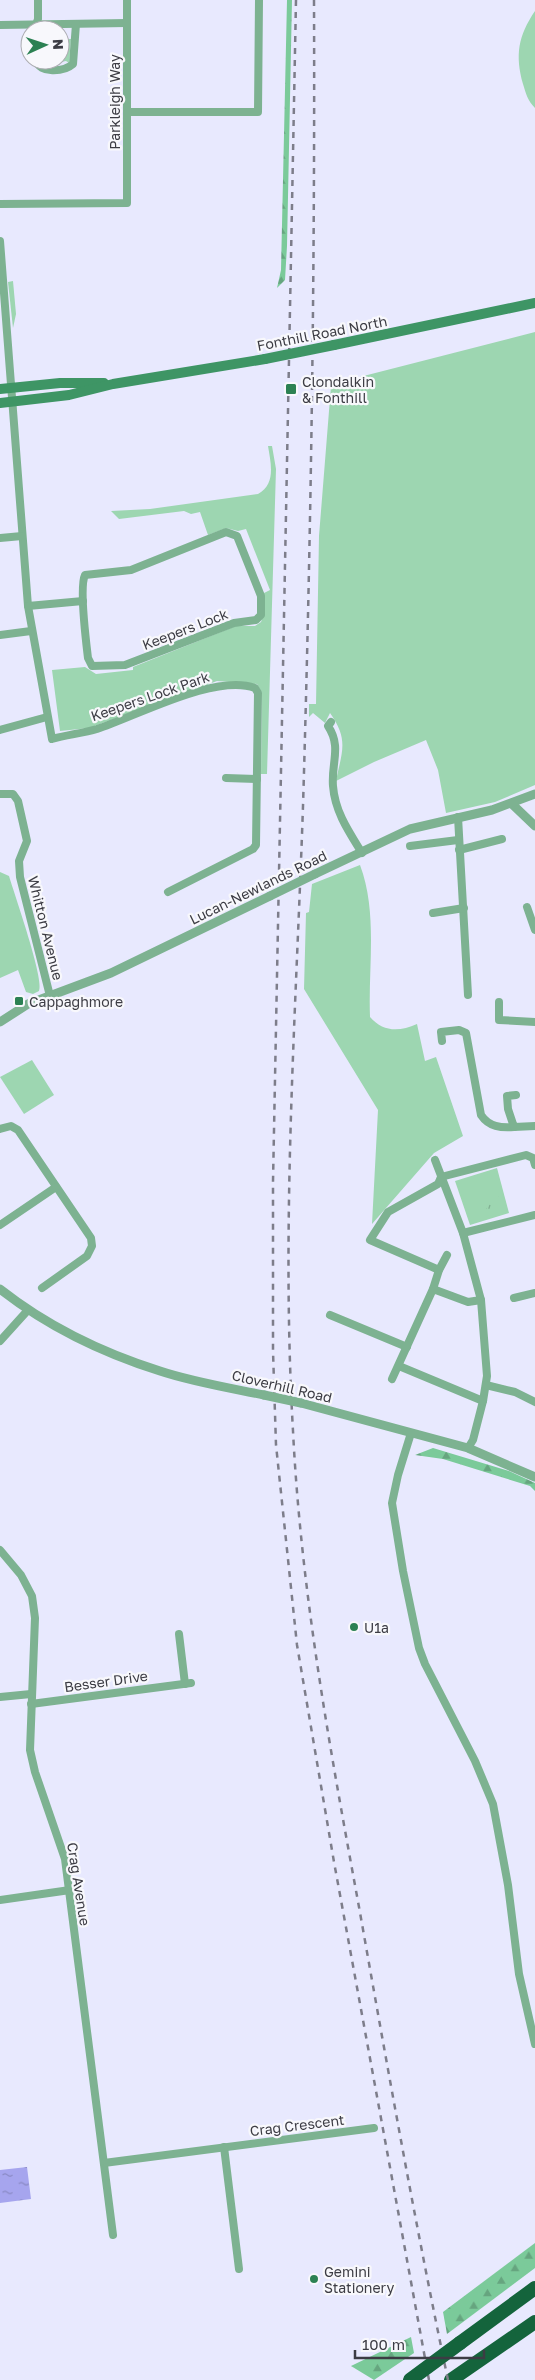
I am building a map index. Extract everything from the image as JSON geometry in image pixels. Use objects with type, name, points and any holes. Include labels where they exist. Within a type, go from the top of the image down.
[{"type":"highway","points":[[410,2380],[535,2288]]},
{"type":"highway","points":[[452,2380],[535,2322]]},
{"type":"main road","name":"Fonthill Road North","points":[[0,403],[69,395],[113,384],[265,359],[535,303]]},
{"type":"main road","name":"Fonthill Road North","points":[[0,390],[11,387],[82,382],[113,384]]},
{"type":"street","points":[[36,20],[38,0]]},
{"type":"street","name":"Parkleigh Way","points":[[0,204],[127,203],[127,0]]},
{"type":"street","points":[[127,112],[258,112],[259,0]]},
{"type":"street","points":[[70,24],[127,23]]},
{"type":"street","points":[[70,66],[75,60],[76,24]]},
{"type":"street","points":[[0,25],[20,26]]},
{"type":"street","points":[[0,241],[28,606],[47,717],[0,730]]},
{"type":"street","name":"Keepers Lock","points":[[226,532],[237,536],[261,596],[261,615],[256,620],[234,623],[125,665],[96,667],[88,661],[84,601],[83,579],[89,573],[131,570],[226,532]]},
{"type":"street","points":[[0,538],[22,536]]},
{"type":"street","points":[[28,606],[84,601]]},
{"type":"street","points":[[0,636],[31,631]]},
{"type":"street","name":"Keepers Lock Park","points":[[47,717],[52,739],[95,729],[219,685],[250,686],[255,688],[258,693],[256,845],[253,849],[168,892]]},
{"type":"street","points":[[331,722],[328,726],[336,738],[333,786],[338,812],[362,853]]},
{"type":"street","points":[[226,778],[257,779]]},
{"type":"street","name":"Whitton Avenue","points":[[0,794],[13,794],[18,801],[27,841],[19,861],[20,877],[50,996]]},
{"type":"street","name":"Lucan-Newlands Road","points":[[0,1022],[28,1004],[111,974],[410,829],[512,804],[535,794]]},
{"type":"street","points":[[512,804],[535,826]]},
{"type":"street","points":[[458,817],[468,995]]},
{"type":"street","points":[[459,850],[502,838]]},
{"type":"street","points":[[410,846],[458,840]]},
{"type":"street","points":[[528,907],[535,930]]},
{"type":"street","points":[[433,913],[464,908]]},
{"type":"street","points":[[499,1002],[499,1020],[535,1022]]},
{"type":"street","points":[[442,1040],[441,1032],[459,1030],[466,1033],[481,1115],[488,1123],[496,1126],[535,1126]]},
{"type":"street","points":[[514,1127],[508,1109],[507,1096],[516,1095]]},
{"type":"street","points":[[0,1129],[12,1126],[18,1130],[91,1238],[92,1246],[87,1256],[42,1288]]},
{"type":"street","points":[[441,1177],[526,1155],[530,1155],[535,1165]]},
{"type":"street","points":[[434,1160],[463,1233],[481,1300],[486,1385],[472,1440],[468,1448]]},
{"type":"street","points":[[439,1270],[370,1240],[388,1212],[438,1184],[441,1177]]},
{"type":"street","points":[[0,1225],[56,1187]]},
{"type":"street","points":[[463,1233],[535,1215]]},
{"type":"street","points":[[392,1380],[447,1255]]},
{"type":"street","points":[[433,1289],[468,1302],[481,1300]]},
{"type":"street","name":"Cloverhill Road","points":[[0,1290],[28,1310],[97,1347],[160,1372],[301,1403],[468,1448],[535,1477]]},
{"type":"street","points":[[514,1298],[535,1293]]},
{"type":"street","points":[[0,1341],[28,1310]]},
{"type":"street","points":[[330,1315],[407,1347]]},
{"type":"street","points":[[399,1366],[483,1401]]},
{"type":"street","points":[[486,1385],[515,1392],[535,1402]]},
{"type":"street","points":[[411,1433],[398,1475],[392,1504],[403,1571],[419,1648],[425,1664],[475,1762],[493,1804],[508,1885],[519,1974],[535,2044]]},
{"type":"street","name":"Crag Avenue","points":[[0,1550],[21,1575],[32,1596],[35,1618],[30,1750],[35,1772],[62,1848],[70,1890],[113,2235]]},
{"type":"street","name":"Besser Drive","points":[[31,1704],[188,1683],[179,1634]]},
{"type":"street","points":[[0,1696],[31,1694]]},
{"type":"street","points":[[0,1900],[70,1890]]},
{"type":"street","name":"Crag Crescent","points":[[104,2163],[374,2128]]},
{"type":"street","points":[[224,2148],[239,2269]]},
{"type":"green space","points":[[287,0],[292,0],[287,246],[285,280],[277,288],[281,270]]},
{"type":"green space","points":[[535,11],[535,108],[524,88],[519,55],[522,37]]},
{"type":"green space","points":[[13,281],[16,314],[13,328],[8,282]]},
{"type":"green space","points":[[535,332],[535,785],[495,802],[446,813],[438,770],[426,740],[374,762],[336,781],[342,753],[340,731],[330,713],[325,723],[313,713],[309,717],[309,704],[316,704],[319,536],[331,386],[344,384],[344,381]]},
{"type":"green space","points":[[268,446],[272,446],[276,469],[267,774],[261,774],[262,693],[257,684],[217,681],[89,728],[60,731],[52,670],[85,667],[96,674],[133,670],[133,667],[236,626],[255,626],[261,622],[264,614],[264,593],[270,590],[246,529],[238,531],[226,528],[208,535],[200,512],[191,514],[184,511],[119,519],[111,511],[150,509],[258,494],[268,485],[270,479],[271,466]]},
{"type":"green space","points":[[360,865],[366,883],[371,921],[370,1017],[380,1026],[392,1029],[417,1024],[425,1061],[436,1057],[463,1136],[434,1153],[372,1224],[378,1110],[304,989],[306,913],[309,912],[312,884]]},
{"type":"green space","points":[[0,872],[9,876],[38,971],[39,991],[33,994],[26,992],[18,970],[0,978]]},
{"type":"green space","points":[[32,1060],[54,1095],[24,1114],[0,1077]]},
{"type":"green space","points":[[497,1168],[509,1213],[470,1225],[455,1181]]},
{"type":"green space","points":[[494,1195],[499,1197],[503,1210],[500,1214],[485,1217],[490,1201],[487,1199],[489,1196],[491,1198]]},
{"type":"green space","points":[[433,1448],[509,1471],[535,1483],[535,1491],[530,1486],[443,1459],[415,1455]]},
{"type":"green space","points":[[535,2243],[535,2268],[447,2334],[443,2312]]},
{"type":"green space","points":[[411,2337],[414,2353],[374,2380],[351,2366]]},
{"type":"water","points":[[27,2167],[31,2199],[0,2203],[0,2170]]},
{"type":"railway","points":[[296,0],[273,1182],[273,1351],[276,1445],[297,1645],[334,1862],[429,2380]]},
{"type":"railway","points":[[314,0],[312,403],[308,604],[289,1197],[290,1353],[293,1431],[303,1551],[327,1729],[402,2144],[448,2380]]},
{"type":"place","name":"Clondalkin & Fonthill","points":[[291,389]]},
{"type":"place","name":"Cappaghmore","points":[[19,1001]]},
{"type":"place","name":"U1a","points":[[354,1627]]},
{"type":"place","name":"Gemini Stationery","points":[[314,2279]]}]
